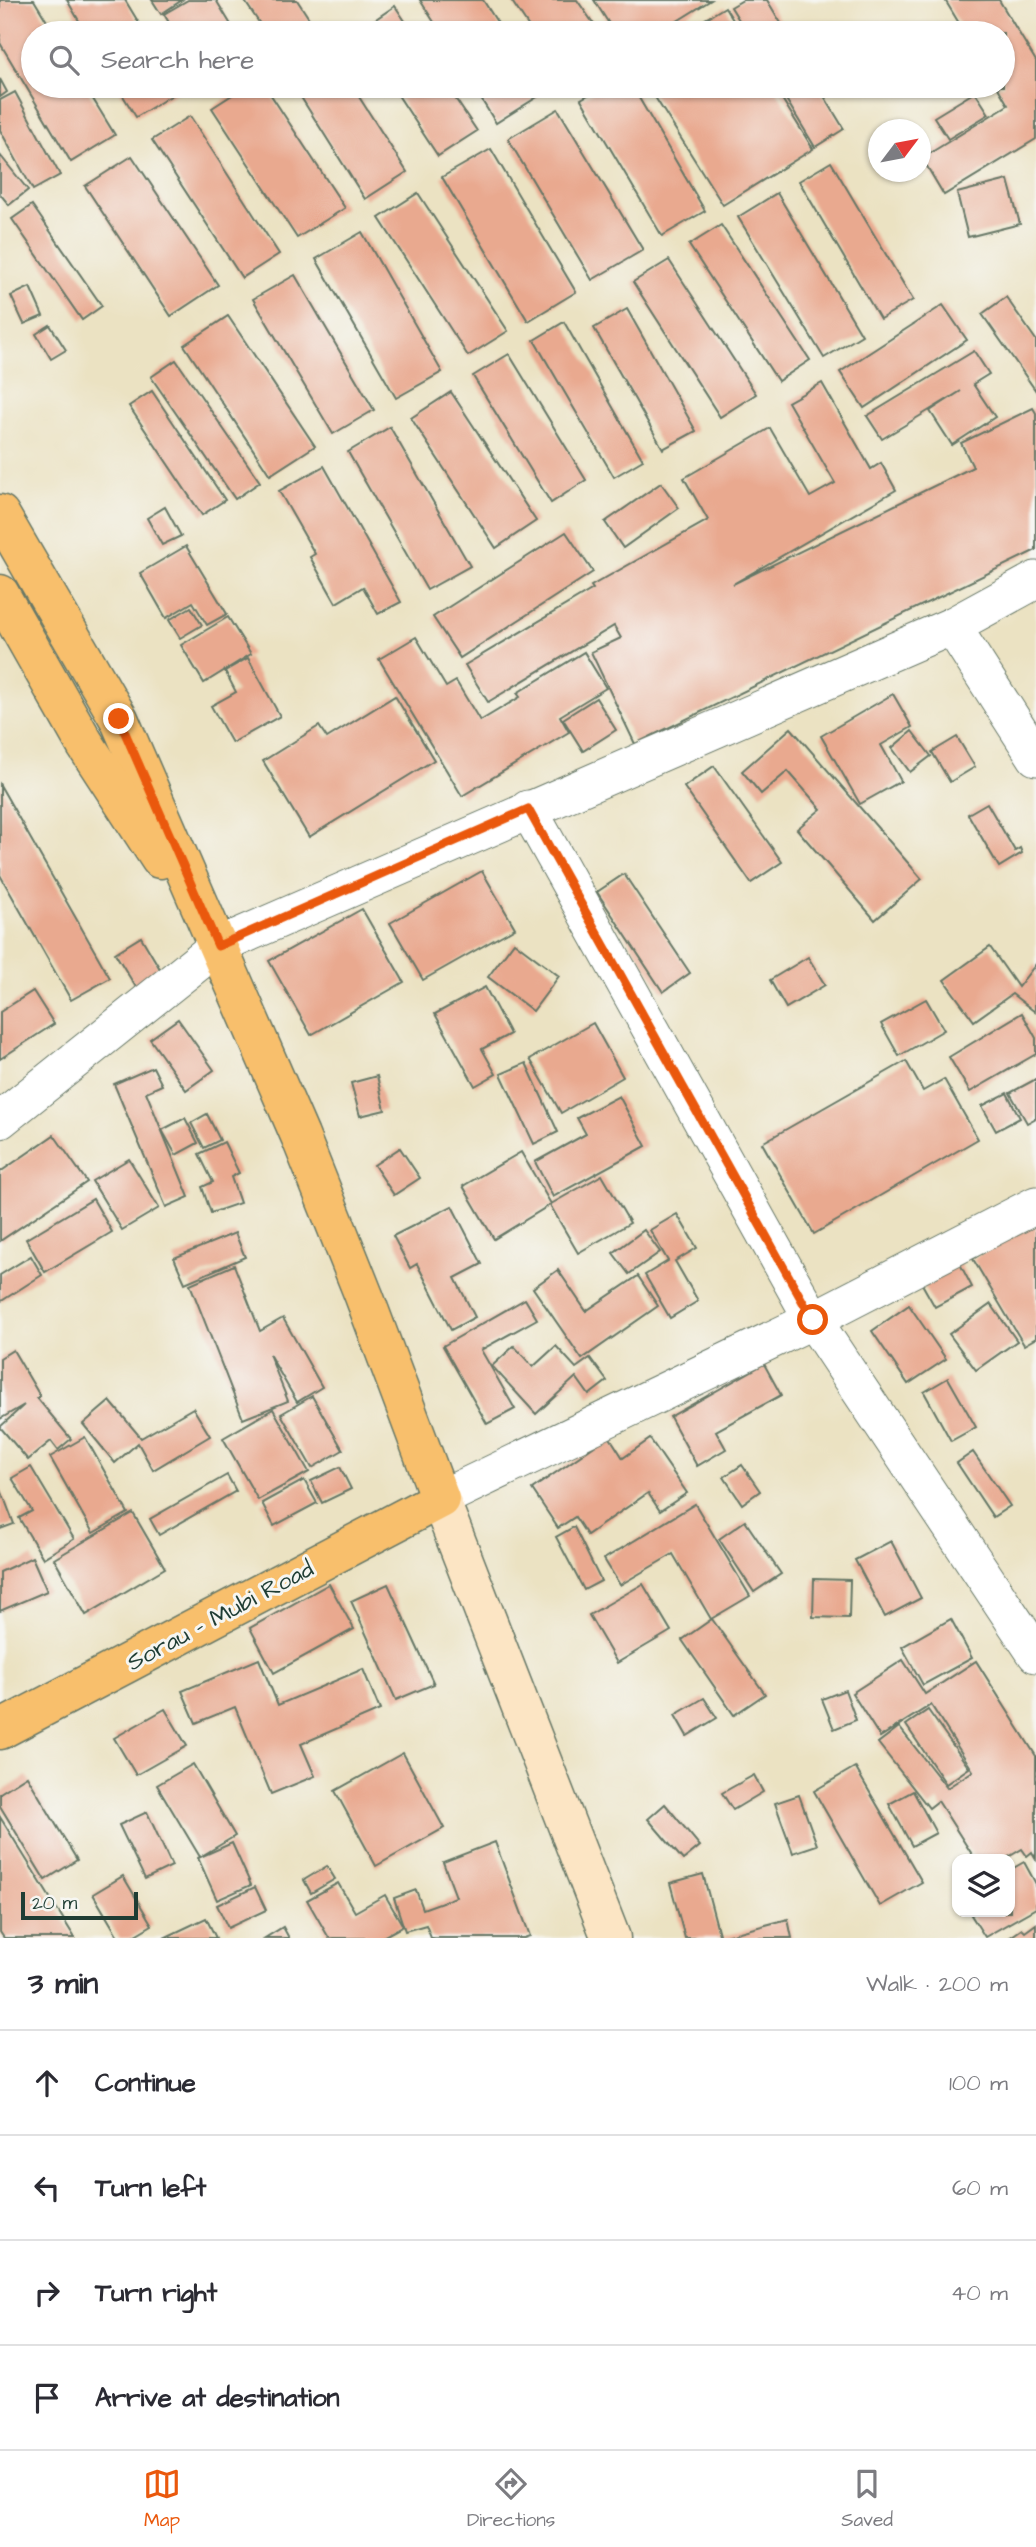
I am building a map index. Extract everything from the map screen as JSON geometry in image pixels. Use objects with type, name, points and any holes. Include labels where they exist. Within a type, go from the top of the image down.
[{"type":"main road","points":[[0,514],[119,719],[300,1136],[611,1938]]},
{"type":"main road","points":[[0,594],[85,744],[218,946]]},
{"type":"main road","name":"Sorau - Mubi Road","points":[[0,1730],[440,1499]]},
{"type":"street","points":[[0,1121],[218,946],[952,626],[1036,580]]},
{"type":"street","points":[[952,626],[1036,757]]},
{"type":"street","points":[[528,809],[813,1320],[1036,1654]]},
{"type":"street","points":[[440,1499],[813,1320],[1036,1205]]},
{"type":"building","points":[[0,0],[34,0],[47,21],[21,21],[21,78],[0,43]]},
{"type":"building","points":[[67,0],[125,0],[138,21],[79,21]]},
{"type":"building","points":[[152,0],[182,0],[161,14]]},
{"type":"building","points":[[188,0],[216,0],[229,21],[168,21],[164,14]]},
{"type":"building","points":[[244,0],[297,0],[310,20],[308,21],[258,21]]},
{"type":"building","points":[[420,0],[483,0],[496,21],[433,21]]},
{"type":"building","points":[[511,0],[577,0],[592,21],[525,21]]},
{"type":"building","points":[[594,0],[711,0],[677,21],[607,21]]},
{"type":"building","points":[[743,0],[767,0],[780,21],[740,21],[731,7]]},
{"type":"building","points":[[945,0],[999,0],[1012,21],[958,21]]},
{"type":"building","points":[[395,6],[405,21],[373,21]]},
{"type":"building","points":[[725,7],[734,21],[702,21]]},
{"type":"building","points":[[1015,26],[1036,61],[1036,139],[944,195],[931,173],[931,152],[1008,105],[1004,98],[1015,98]]},
{"type":"building","points":[[0,79],[7,92],[0,97]]},
{"type":"building","points":[[15,92],[60,175],[33,190],[0,130],[0,100]]},
{"type":"building","points":[[33,98],[92,98],[115,135],[71,162]]},
{"type":"building","points":[[124,98],[167,98],[136,117]]},
{"type":"building","points":[[227,98],[273,98],[345,208],[297,238],[212,108]]},
{"type":"building","points":[[302,98],[360,98],[407,172],[365,199]]},
{"type":"building","points":[[400,98],[455,98],[477,131],[438,156]]},
{"type":"building","points":[[480,98],[536,98],[496,123]]},
{"type":"building","points":[[639,98],[705,211],[662,236],[581,99]]},
{"type":"building","points":[[656,98],[781,98],[813,149],[723,205]]},
{"type":"building","points":[[785,98],[825,98],[844,129],[815,147]]},
{"type":"building","points":[[965,98],[979,98],[989,114],[948,139],[934,117]]},
{"type":"building","points":[[558,109],[643,250],[592,280],[508,139]]},
{"type":"building","points":[[190,116],[279,254],[242,278],[152,140]]},
{"type":"building","points":[[491,149],[576,292],[528,321],[442,177]]},
{"type":"building","points":[[0,155],[28,190],[9,205],[0,194]]},
{"type":"building","points":[[132,156],[218,285],[171,316],[85,186]]},
{"type":"building","points":[[831,162],[913,300],[880,319],[799,181]]},
{"type":"building","points":[[1008,180],[1020,224],[968,237],[957,193]]},
{"type":"building","points":[[418,193],[508,331],[468,356],[379,218]]},
{"type":"building","points":[[777,193],[862,335],[824,358],[738,217]]},
{"type":"building","points":[[32,205],[102,306],[82,320],[12,219]]},
{"type":"building","points":[[721,225],[810,360],[778,381],[689,245]]},
{"type":"building","points":[[362,232],[442,372],[396,398],[316,259]]},
{"type":"building","points":[[669,260],[756,394],[720,417],[633,282]]},
{"type":"building","points":[[295,275],[374,410],[333,434],[253,299]]},
{"type":"building","points":[[30,287],[43,316],[24,324],[11,296]]},
{"type":"building","points":[[1006,297],[1036,340],[1036,391],[982,314]]},
{"type":"building","points":[[943,305],[967,340],[864,408],[840,372]]},
{"type":"building","points":[[627,309],[696,431],[663,449],[594,328]]},
{"type":"building","points":[[228,316],[315,446],[270,475],[184,345]]},
{"type":"building","points":[[564,322],[643,460],[614,477],[534,340]]},
{"type":"building","points":[[50,325],[66,350],[51,359],[36,334]]},
{"type":"building","points":[[974,351],[989,374],[973,384],[995,417],[952,445],[930,411],[961,391],[882,439],[867,416]]},
{"type":"building","points":[[509,354],[586,480],[551,503],[473,376]]},
{"type":"building","points":[[176,360],[260,482],[235,499],[151,377]]},
{"type":"building","points":[[822,383],[871,469],[881,463],[896,490],[733,584],[973,467],[961,443],[1033,408],[1036,413],[1036,550],[635,744],[591,652],[621,638],[614,626],[488,702],[465,665],[593,589],[591,586],[708,520],[684,478],[770,428],[810,497],[835,483],[788,402]]},
{"type":"building","points":[[152,391],[225,500],[202,515],[129,406]]},
{"type":"building","points":[[451,392],[536,521],[496,548],[411,418]]},
{"type":"building","points":[[390,427],[470,566],[427,590],[348,452]]},
{"type":"building","points":[[324,466],[401,602],[378,614],[363,587],[336,603],[310,557],[315,554],[279,491]]},
{"type":"building","points":[[661,483],[679,508],[623,548],[605,522]]},
{"type":"building","points":[[165,507],[181,536],[162,545],[147,518]]},
{"type":"building","points":[[566,532],[593,572],[460,658],[433,617]]},
{"type":"building","points":[[186,546],[227,614],[207,625],[193,602],[166,618],[140,573]]},
{"type":"building","points":[[191,607],[202,625],[180,638],[169,620]]},
{"type":"building","points":[[228,617],[251,654],[204,683],[181,645]]},
{"type":"building","points":[[416,637],[446,687],[456,681],[480,721],[520,697],[517,693],[584,652],[606,688],[560,716],[569,732],[462,796],[379,659]]},
{"type":"building","points":[[248,658],[280,716],[232,743],[211,706],[236,692],[225,671]]},
{"type":"building","points":[[893,694],[912,727],[881,745],[901,781],[860,804],[821,736]]},
{"type":"building","points":[[395,696],[434,760],[309,837],[263,761],[319,726],[327,738]]},
{"type":"building","points":[[596,698],[616,730],[583,751],[563,719]]},
{"type":"building","points":[[791,728],[922,879],[875,920],[797,829],[821,809],[788,771],[761,794],[742,771]]},
{"type":"building","points":[[912,731],[931,756],[910,772],[892,748]]},
{"type":"building","points":[[957,737],[975,767],[950,782],[932,752]]},
{"type":"building","points":[[714,766],[782,862],[751,883],[684,787]]},
{"type":"building","points":[[0,785],[110,978],[71,1000],[0,875]]},
{"type":"building","points":[[987,803],[1015,851],[1020,848],[1022,853],[999,867],[968,814]]},
{"type":"building","points":[[482,871],[515,928],[423,980],[390,923]]},
{"type":"building","points":[[624,874],[690,973],[663,992],[597,892]]},
{"type":"building","points":[[362,909],[404,982],[311,1035],[269,961]]},
{"type":"building","points":[[141,937],[166,979],[140,994],[115,953]]},
{"type":"building","points":[[514,942],[559,976],[533,1011],[488,977]]},
{"type":"building","points":[[990,947],[1018,987],[1036,964],[1035,1012],[1012,994],[974,1021],[944,980]]},
{"type":"building","points":[[808,957],[825,985],[786,1008],[770,980]]},
{"type":"building","points":[[485,987],[510,1034],[482,1049],[496,1074],[475,1086],[435,1014]]},
{"type":"building","points":[[33,991],[54,1024],[0,1059],[0,1012]]},
{"type":"building","points":[[926,999],[944,1030],[899,1056],[881,1024]]},
{"type":"building","points":[[1022,1013],[1036,1038],[1036,1054],[970,1092],[949,1057]]},
{"type":"building","points":[[178,1019],[214,1070],[186,1090],[150,1039]]},
{"type":"building","points":[[593,1023],[623,1077],[561,1113],[530,1059]]},
{"type":"building","points":[[906,1061],[923,1091],[944,1079],[978,1139],[814,1234],[762,1143]]},
{"type":"building","points":[[526,1063],[558,1132],[534,1144],[501,1074]]},
{"type":"building","points":[[153,1067],[162,1085],[146,1092],[189,1197],[166,1207],[114,1084]]},
{"type":"building","points":[[377,1076],[385,1110],[360,1116],[351,1083]]},
{"type":"building","points":[[1036,1079],[1036,1118],[1027,1123],[1010,1093]]},
{"type":"building","points":[[1007,1093],[1020,1118],[996,1131],[982,1106]]},
{"type":"building","points":[[619,1096],[646,1146],[553,1197],[535,1162],[586,1134],[577,1118]]},
{"type":"building","points":[[207,1114],[220,1140],[204,1148],[191,1123]]},
{"type":"building","points":[[185,1118],[198,1143],[176,1155],[162,1130]]},
{"type":"building","points":[[54,1135],[87,1182],[0,1241],[0,1172]]},
{"type":"building","points":[[224,1142],[239,1173],[231,1177],[240,1203],[211,1213],[202,1187],[213,1182],[199,1154]]},
{"type":"building","points":[[400,1148],[420,1178],[394,1195],[374,1165]]},
{"type":"building","points":[[521,1152],[551,1204],[602,1175],[630,1223],[578,1253],[550,1205],[494,1239],[463,1186]]},
{"type":"building","points":[[129,1159],[159,1208],[122,1230],[92,1181]]},
{"type":"building","points":[[93,1199],[112,1232],[45,1272],[26,1239]]},
{"type":"building","points":[[452,1206],[482,1264],[455,1278],[475,1317],[451,1330],[417,1264],[410,1268],[393,1236]]},
{"type":"building","points":[[677,1214],[697,1248],[675,1261],[698,1301],[670,1318],[645,1275],[668,1261],[650,1230]]},
{"type":"building","points":[[1036,1218],[1036,1338],[1024,1345],[973,1259]]},
{"type":"building","points":[[644,1230],[660,1252],[629,1274],[613,1253]]},
{"type":"building","points":[[235,1233],[245,1257],[185,1283],[174,1258]]},
{"type":"building","points":[[31,1256],[42,1275],[0,1302],[0,1275]]},
{"type":"building","points":[[959,1262],[972,1287],[935,1307],[922,1284]]},
{"type":"building","points":[[234,1265],[260,1331],[283,1318],[322,1387],[297,1402],[269,1354],[288,1401],[243,1419],[190,1284]]},
{"type":"building","points":[[558,1270],[586,1311],[638,1276],[658,1306],[582,1359],[533,1288]]},
{"type":"building","points":[[525,1299],[537,1319],[481,1350],[515,1409],[487,1424],[443,1346]]},
{"type":"building","points":[[991,1304],[1017,1341],[976,1370],[949,1334]]},
{"type":"building","points":[[909,1305],[946,1359],[908,1384],[872,1331]]},
{"type":"building","points":[[514,1346],[533,1367],[556,1346],[576,1368],[590,1358],[607,1381],[589,1395],[576,1377],[536,1414],[492,1366]]},
{"type":"building","points":[[13,1350],[40,1396],[37,1398],[71,1439],[58,1450],[51,1441],[28,1460],[0,1427],[24,1405],[0,1419],[0,1358]]},
{"type":"building","points":[[764,1364],[781,1395],[716,1431],[726,1449],[697,1466],[670,1417]]},
{"type":"building","points":[[948,1378],[976,1427],[951,1441],[924,1392]]},
{"type":"building","points":[[312,1396],[343,1450],[312,1468],[281,1414]]},
{"type":"building","points":[[110,1401],[141,1438],[193,1408],[210,1436],[153,1470],[138,1443],[115,1463],[83,1424]]},
{"type":"building","points":[[273,1409],[309,1472],[258,1500],[223,1438]]},
{"type":"building","points":[[609,1436],[623,1458],[650,1439],[687,1493],[660,1511],[648,1493],[587,1535],[575,1517],[558,1528],[532,1489]]},
{"type":"building","points":[[85,1437],[128,1513],[93,1533],[50,1457]]},
{"type":"building","points":[[973,1452],[1010,1506],[993,1517],[957,1463]]},
{"type":"building","points":[[742,1465],[760,1491],[742,1504],[724,1477]]},
{"type":"building","points":[[31,1467],[74,1539],[43,1558],[19,1518],[32,1511],[12,1478]]},
{"type":"building","points":[[340,1467],[351,1489],[322,1503],[311,1481]]},
{"type":"building","points":[[227,1475],[236,1491],[159,1535],[150,1519]]},
{"type":"building","points":[[304,1480],[317,1503],[274,1526],[262,1503]]},
{"type":"building","points":[[0,1487],[14,1524],[0,1529]]},
{"type":"building","points":[[695,1504],[750,1596],[711,1619],[673,1554],[620,1585],[604,1559]]},
{"type":"building","points":[[133,1513],[165,1568],[86,1615],[54,1559]]},
{"type":"building","points":[[745,1521],[781,1574],[754,1592],[719,1539]]},
{"type":"building","points":[[574,1527],[601,1581],[584,1590],[556,1537]]},
{"type":"building","points":[[891,1541],[921,1598],[885,1617],[855,1560]]},
{"type":"building","points":[[32,1557],[47,1591],[0,1611],[0,1572]]},
{"type":"building","points":[[814,1579],[850,1580],[849,1618],[813,1617]]},
{"type":"building","points":[[329,1584],[354,1629],[274,1673],[250,1628]]},
{"type":"building","points":[[388,1584],[434,1684],[396,1700],[351,1601]]},
{"type":"building","points":[[643,1584],[671,1631],[617,1663],[589,1615]]},
{"type":"building","points":[[712,1619],[765,1694],[734,1715],[682,1640]]},
{"type":"building","points":[[951,1619],[972,1658],[923,1685],[902,1647]]},
{"type":"building","points":[[259,1659],[278,1705],[363,1669],[380,1710],[301,1744],[315,1776],[271,1794],[235,1707],[196,1723],[182,1691]]},
{"type":"building","points":[[903,1660],[925,1694],[976,1661],[1036,1756],[1036,1859],[1032,1852],[1027,1856],[1022,1849],[1014,1854],[972,1854],[938,1801],[929,1808],[878,1743],[899,1727],[947,1788],[973,1771],[931,1705],[880,1737],[852,1693]]},
{"type":"building","points":[[845,1690],[856,1720],[834,1729],[822,1699]]},
{"type":"building","points":[[704,1698],[717,1718],[687,1736],[675,1715]]},
{"type":"building","points":[[165,1709],[187,1746],[136,1775],[114,1738]]},
{"type":"building","points":[[928,1710],[969,1768],[946,1784],[906,1725]]},
{"type":"building","points":[[403,1753],[444,1828],[376,1866],[335,1791]]},
{"type":"building","points":[[193,1764],[235,1836],[200,1857],[157,1785]]},
{"type":"building","points":[[855,1767],[922,1882],[880,1906],[814,1791]]},
{"type":"building","points":[[754,1775],[763,1792],[733,1810],[722,1793]]},
{"type":"building","points":[[27,1776],[77,1860],[45,1880],[0,1806],[0,1793]]},
{"type":"building","points":[[913,1791],[936,1833],[912,1846],[889,1804]]},
{"type":"building","points":[[799,1795],[817,1845],[793,1853],[775,1803]]},
{"type":"building","points":[[665,1804],[700,1846],[683,1860],[648,1819]]},
{"type":"building","points":[[147,1812],[172,1866],[145,1879],[119,1825]]},
{"type":"building","points":[[0,1817],[75,1938],[4,1938],[0,1932]]},
{"type":"building","points":[[495,1842],[530,1936],[431,1938],[426,1925],[405,1931],[394,1898],[416,1890],[423,1909],[456,1897],[443,1862]]},
{"type":"building","points":[[232,1843],[251,1885],[217,1900],[198,1858]]},
{"type":"building","points":[[1024,1862],[1036,1884],[1036,1908],[985,1937],[972,1917],[1015,1917],[1015,1867]]},
{"type":"building","points":[[327,1866],[335,1879],[311,1893],[304,1880]]},
{"type":"building","points":[[703,1874],[720,1938],[685,1938],[670,1883]]},
{"type":"building","points":[[123,1876],[152,1925],[130,1938],[119,1938],[93,1894]]},
{"type":"building","points":[[338,1883],[355,1912],[385,1895],[403,1926],[381,1938],[329,1938],[307,1900]]},
{"type":"building","points":[[255,1887],[266,1910],[228,1928],[217,1905]]},
{"type":"building","points":[[206,1918],[216,1938],[164,1938]]},
{"type":"building","points":[[788,1919],[792,1938],[721,1938],[721,1937]]},
{"type":"building","points":[[1036,1924],[1036,1938],[1009,1938],[1022,1929],[1025,1932]]},
{"type":"building","points":[[283,1927],[289,1938],[265,1938]]},
{"type":"route","points":[[119,719],[218,946],[528,809],[813,1320]]}]
